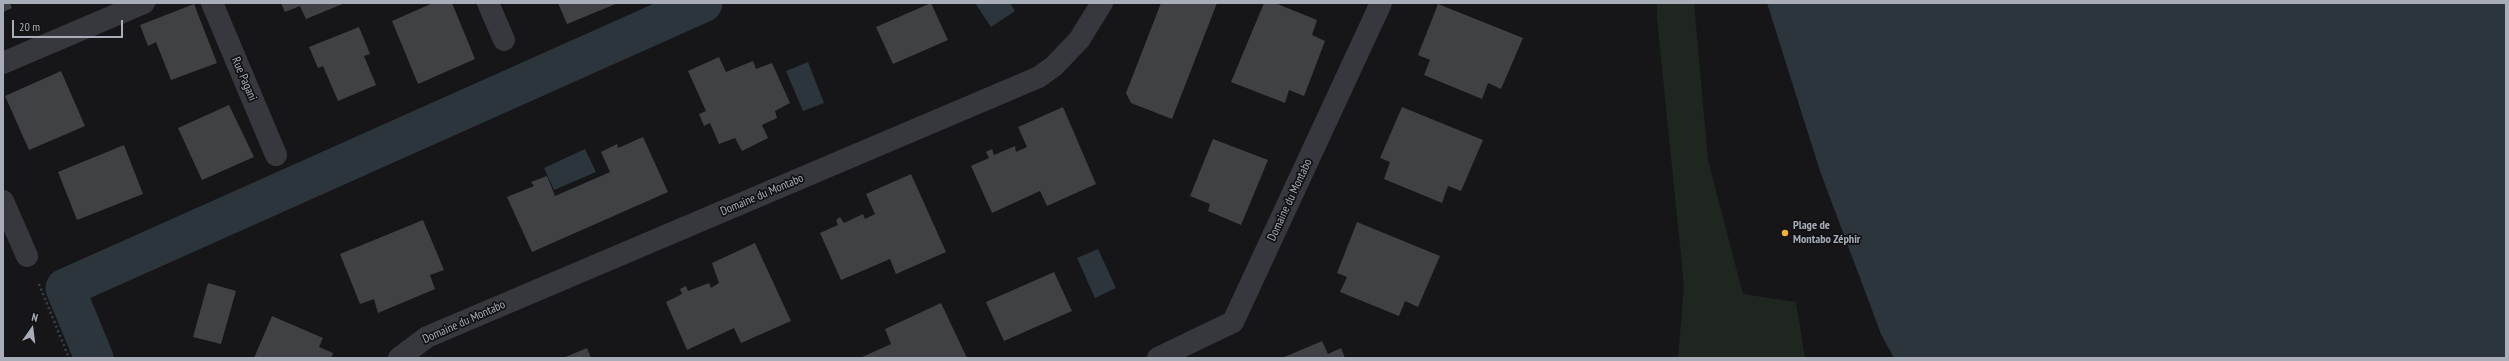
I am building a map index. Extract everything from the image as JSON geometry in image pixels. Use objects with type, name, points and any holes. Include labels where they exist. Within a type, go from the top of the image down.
[{"type":"street","points":[[3,63],[144,3]]},
{"type":"street","name":"Rue Pagani","points":[[212,3],[276,155]]},
{"type":"street","points":[[488,3],[504,40]]},
{"type":"street","name":"Domaine du Montabo","points":[[399,358],[427,337],[1039,77],[1054,66],[1079,40],[1102,3]]},
{"type":"street","name":"Domaine du Montabo","points":[[1158,358],[1233,322],[1381,3]]},
{"type":"street","points":[[3,201],[27,256]]},
{"type":"path","points":[[27,256],[69,358]]},
{"type":"shaded area","points":[[975,3],[1010,3],[1015,11],[991,27]]},
{"type":"shaded area","points":[[1657,3],[1694,3],[1708,160],[1743,294],[1796,302],[1805,358],[1678,358],[1684,286],[1657,18]]},
{"type":"shaded area","points":[[1767,3],[2506,3],[2506,358],[1894,358],[1881,334],[1820,171]]},
{"type":"shaded area","points":[[808,62],[824,103],[803,111],[786,71]]},
{"type":"shaded area","points":[[585,149],[596,172],[554,190],[544,168]]},
{"type":"shaded area","points":[[1098,249],[1116,288],[1095,298],[1077,258]]},
{"type":"building","points":[[3,3],[10,3],[12,8],[3,12]]},
{"type":"building","points":[[281,3],[345,3],[306,19],[300,6],[285,12]]},
{"type":"building","points":[[433,3],[452,3],[475,59],[418,84],[392,21]]},
{"type":"building","points":[[558,3],[618,3],[567,24]]},
{"type":"building","points":[[931,3],[948,40],[893,64],[876,27]]},
{"type":"building","points":[[1161,3],[1217,3],[1172,119],[1131,103],[1126,93]]},
{"type":"building","points":[[1264,3],[1275,3],[1317,20],[1312,35],[1325,41],[1304,96],[1289,90],[1285,103],[1231,82]]},
{"type":"building","points":[[194,4],[217,63],[171,80],[156,42],[148,46],[140,25]]},
{"type":"building","points":[[1438,4],[1523,38],[1501,89],[1488,83],[1482,99],[1424,75],[1430,60],[1418,55]]},
{"type":"building","points":[[359,27],[370,54],[364,56],[376,85],[338,101],[323,66],[318,68],[309,47]]},
{"type":"building","points":[[719,57],[726,72],[753,61],[756,69],[772,63],[790,103],[775,111],[777,118],[762,125],[768,138],[742,151],[735,138],[719,144],[710,123],[704,126],[699,114],[706,111],[688,71]]},
{"type":"building","points":[[61,71],[85,126],[29,150],[5,96]]},
{"type":"building","points":[[229,105],[254,157],[202,180],[178,128]]},
{"type":"building","points":[[1063,107],[1096,184],[1047,206],[1040,191],[992,213],[971,166],[989,158],[986,152],[992,149],[994,155],[1015,146],[1016,152],[1027,147],[1018,127]]},
{"type":"building","points":[[1402,107],[1483,140],[1461,191],[1448,186],[1442,203],[1384,179],[1390,162],[1380,158]]},
{"type":"building","points":[[643,137],[668,192],[532,252],[507,197],[534,186],[531,182],[547,176],[555,196],[610,172],[601,152],[617,144],[618,148]]},
{"type":"building","points":[[1213,139],[1268,160],[1241,225],[1208,211],[1210,204],[1190,196]]},
{"type":"building","points":[[124,145],[143,194],[77,220],[58,172]]},
{"type":"building","points":[[911,174],[946,252],[896,274],[890,259],[841,280],[820,233],[838,225],[836,220],[840,217],[844,223],[863,214],[865,219],[875,214],[866,194]]},
{"type":"building","points":[[423,220],[444,270],[430,275],[435,289],[378,313],[374,299],[360,304],[340,254]]},
{"type":"building","points":[[1357,222],[1440,256],[1418,307],[1405,301],[1399,316],[1340,292],[1347,277],[1337,273]]},
{"type":"building","points":[[755,243],[791,321],[741,343],[734,328],[687,350],[666,302],[682,294],[680,289],[686,286],[688,291],[709,283],[711,288],[719,283],[712,263]]},
{"type":"building","points":[[1054,272],[1072,311],[1004,341],[986,302]]},
{"type":"building","points":[[208,283],[236,291],[221,344],[193,337]]},
{"type":"building","points":[[941,303],[967,358],[860,358],[891,344],[885,329]]},
{"type":"building","points":[[272,316],[323,338],[319,347],[333,353],[331,358],[254,358]]},
{"type":"building","points":[[1322,341],[1328,354],[1341,348],[1345,358],[1282,358]]},
{"type":"building","points":[[587,348],[591,358],[563,358]]},
{"type":"waterway","points":[[94,358],[65,288],[703,3]]},
{"type":"place","name":"Plage de Montabo Zéphir","points":[[1785,233]]}]
